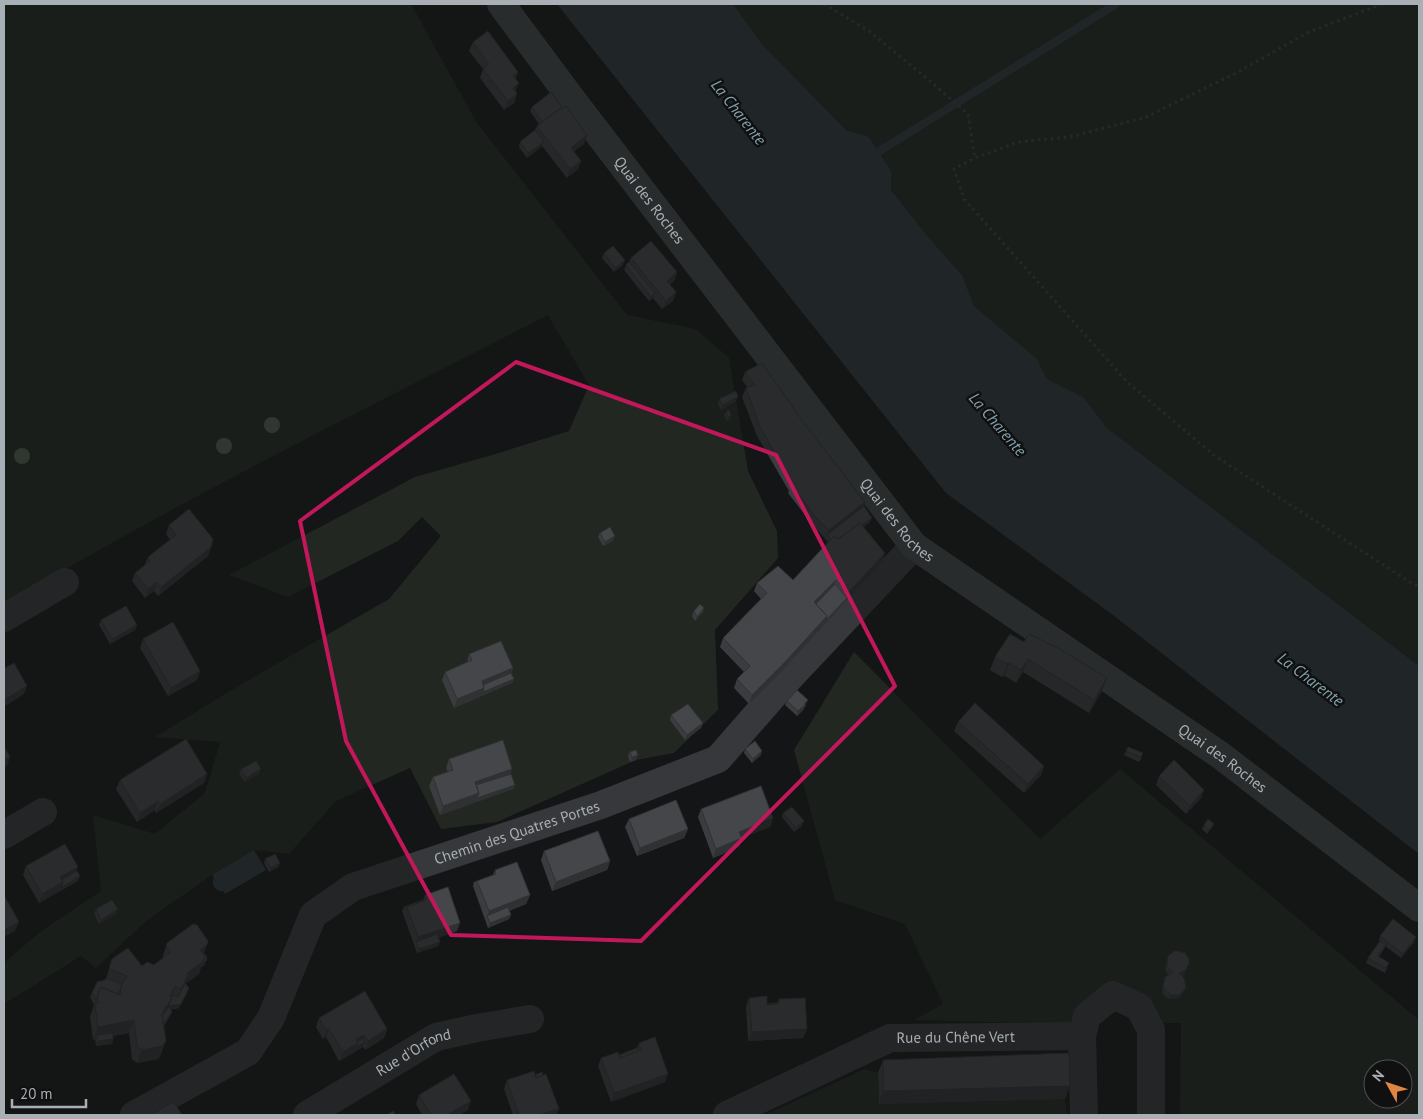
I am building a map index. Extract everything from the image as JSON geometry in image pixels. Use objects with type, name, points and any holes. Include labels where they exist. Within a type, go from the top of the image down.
[{"type":"street","name":"Quai des Roches","points":[[501,4],[914,546],[1220,755],[1419,908]]},
{"type":"street","name":"Chemin des Quatres Portes","points":[[134,1115],[248,1052],[271,1018],[313,915],[353,887],[601,805],[718,759],[780,688],[914,546]]},
{"type":"street","points":[[4,618],[66,582]]},
{"type":"street","points":[[4,835],[43,812]]},
{"type":"street","points":[[1084,1115],[1082,1036],[1087,1016],[1113,995],[1139,1007],[1151,1030],[1151,1115]]},
{"type":"street","name":"Rue d'Orfond","points":[[307,1115],[436,1037],[530,1019]]},
{"type":"street","name":"Rue du Chêne Vert","points":[[727,1115],[890,1038],[1082,1036]]},
{"type":"path","points":[[824,4],[870,31],[968,114],[976,158]]},
{"type":"path","points":[[1382,4],[1309,32],[1236,73],[1146,117],[1070,137],[1018,142],[976,158],[954,169],[964,199],[1127,382],[1215,456],[1413,584],[1419,586]]},
{"type":"highlighted area","points":[[516,362],[776,455],[895,686],[641,941],[451,935],[346,741],[300,521]]},
{"type":"shaded area","points":[[4,4],[411,4],[477,123],[627,315],[696,329],[729,358],[748,471],[777,531],[778,558],[715,630],[718,710],[674,753],[636,760],[497,822],[441,829],[410,768],[336,801],[289,854],[254,850],[212,875],[146,921],[96,968],[81,956],[4,1004],[4,963],[40,932],[101,891],[93,815],[155,834],[205,793],[220,742],[155,737],[230,691],[389,599],[441,536],[422,517],[398,541],[288,597],[229,575],[415,477],[569,431],[589,385],[548,315],[205,492],[70,566],[4,605]]},
{"type":"shaded area","points":[[733,4],[1419,4],[1419,666],[1107,428],[1083,397],[1047,379],[1037,359],[974,306],[962,275],[929,238],[891,190],[891,171],[869,137],[846,130],[761,43]]},
{"type":"shaded area","points":[[854,652],[1040,839],[1120,769],[1419,1020],[1419,1115],[1180,1115],[1181,1023],[1160,1023],[1144,997],[1120,982],[1096,992],[1070,1024],[914,1020],[943,1004],[905,924],[835,900],[794,750]]},
{"type":"shaded area","points":[[865,1069],[878,1073],[879,1104],[1065,1099],[1067,1115],[764,1115]]},
{"type":"water","name":"La Charente","points":[[557,4],[733,4],[761,43],[846,130],[869,137],[891,171],[891,190],[929,238],[962,275],[974,306],[1037,359],[1047,379],[1083,397],[1107,428],[1419,666],[1419,854],[1109,612],[946,493]]},
{"type":"water","points":[[254,850],[266,870],[225,894],[223,891],[216,889],[213,885],[214,878],[212,875]]},
{"type":"building","points":[[488,31],[518,72],[513,76],[519,83],[513,88],[517,94],[508,101],[483,69],[489,64],[473,42]]},
{"type":"building","points":[[551,92],[563,109],[561,108],[542,122],[532,107]]},
{"type":"building","points":[[566,106],[587,135],[571,148],[581,161],[570,169],[537,126]]},
{"type":"building","points":[[535,130],[544,142],[528,153],[520,142]]},
{"type":"building","points":[[651,241],[677,272],[667,281],[676,292],[666,301],[631,258]]},
{"type":"building","points":[[613,246],[625,260],[615,268],[604,253]]},
{"type":"building","points":[[629,262],[655,293],[651,297],[626,265]]},
{"type":"building","points":[[762,363],[804,423],[865,502],[829,530],[815,516],[791,485],[792,483],[760,427],[746,388],[755,385],[745,372]]},
{"type":"building","points":[[736,391],[738,397],[722,405],[719,399]]},
{"type":"building","points":[[729,410],[731,415],[728,417],[726,412]]},
{"type":"building","points":[[864,506],[872,518],[862,525],[860,523],[838,539],[834,536],[831,539],[827,535]]},
{"type":"building","points":[[189,509],[213,539],[211,547],[161,587],[157,582],[148,589],[135,573],[150,561],[148,557],[176,535],[169,525]]},
{"type":"building","points":[[860,523],[885,553],[848,593],[836,580],[814,602],[827,616],[752,695],[737,679],[750,666],[723,638],[767,593],[757,583],[778,566],[793,580],[834,536],[838,539]]},
{"type":"building","points":[[610,527],[615,536],[605,542],[600,533]]},
{"type":"building","points":[[835,584],[847,598],[826,620],[827,616],[816,604]]},
{"type":"building","points":[[700,604],[704,608],[697,617],[694,611]]},
{"type":"building","points":[[126,606],[137,625],[112,639],[101,620]]},
{"type":"building","points":[[173,622],[200,671],[171,688],[143,639]]},
{"type":"building","points":[[1010,634],[1024,642],[1029,634],[1060,649],[1107,678],[1094,700],[1028,659],[1021,670],[995,657]]},
{"type":"building","points":[[501,641],[513,668],[482,681],[484,688],[457,699],[445,672],[472,660],[469,654]]},
{"type":"building","points":[[14,663],[27,686],[4,700],[4,666],[5,668]]},
{"type":"building","points":[[511,673],[514,679],[483,692],[483,685]]},
{"type":"building","points":[[797,690],[808,700],[798,711],[787,701]]},
{"type":"building","points":[[975,703],[1044,766],[1028,784],[958,722]]},
{"type":"building","points":[[688,704],[703,723],[687,735],[671,715]]},
{"type":"building","points":[[186,739],[207,774],[160,804],[158,801],[140,813],[120,780]]},
{"type":"building","points":[[503,740],[512,769],[475,782],[479,793],[443,806],[433,777],[453,770],[449,759]]},
{"type":"building","points":[[755,741],[762,751],[753,759],[745,749]]},
{"type":"building","points":[[4,746],[10,757],[4,760]]},
{"type":"building","points":[[1128,747],[1143,753],[1141,757],[1126,751]]},
{"type":"building","points":[[636,750],[638,755],[632,757],[630,752]]},
{"type":"building","points":[[1174,760],[1204,790],[1190,806],[1159,776]]},
{"type":"building","points":[[256,761],[261,769],[246,778],[241,769]]},
{"type":"building","points":[[511,774],[515,785],[477,798],[479,793],[476,785]]},
{"type":"building","points":[[761,786],[773,818],[739,832],[742,838],[716,849],[701,809]]},
{"type":"building","points":[[676,800],[688,829],[640,848],[629,819]]},
{"type":"building","points":[[792,807],[804,821],[796,828],[783,813]]},
{"type":"building","points":[[1208,819],[1214,824],[1209,830],[1204,825]]},
{"type":"building","points":[[598,831],[610,861],[556,882],[544,851]]},
{"type":"building","points":[[65,844],[78,867],[60,877],[63,882],[42,894],[26,866]]},
{"type":"building","points":[[275,854],[280,863],[271,868],[265,859]]},
{"type":"building","points":[[517,862],[530,895],[489,911],[477,881],[496,874],[495,870]]},
{"type":"building","points":[[77,871],[80,876],[62,887],[62,880]]},
{"type":"building","points":[[448,887],[460,923],[418,937],[407,907],[426,900],[425,895]]},
{"type":"building","points":[[4,895],[19,922],[4,930]]},
{"type":"building","points":[[112,900],[118,909],[101,920],[96,909]]},
{"type":"building","points":[[423,900],[407,907],[406,911],[404,907]]},
{"type":"building","points":[[508,907],[511,915],[490,923],[487,916]]},
{"type":"building","points":[[1393,919],[1416,937],[1403,954],[1380,936]]},
{"type":"building","points":[[193,924],[197,925],[208,941],[207,945],[200,950],[205,956],[204,961],[187,973],[188,975],[181,989],[175,986],[170,996],[172,997],[162,1015],[166,1041],[162,1046],[142,1050],[137,1046],[134,1020],[98,1027],[95,1004],[99,1003],[97,996],[101,987],[120,995],[120,990],[127,976],[109,969],[112,959],[128,948],[142,966],[147,962],[154,965],[171,952],[166,946],[167,943]]},
{"type":"building","points":[[437,934],[440,942],[419,949],[416,942]]},
{"type":"building","points":[[1380,941],[1386,945],[1378,956],[1389,963],[1386,968],[1368,958]]},
{"type":"building","points":[[1174,951],[1185,953],[1189,959],[1186,970],[1179,973],[1184,978],[1186,987],[1178,995],[1171,995],[1163,986],[1165,977],[1173,972],[1167,964],[1168,956]]},
{"type":"building","points":[[204,953],[207,957],[203,963],[205,956]]},
{"type":"building","points":[[106,978],[122,984],[118,994],[101,987],[96,1000],[92,993],[97,982]]},
{"type":"building","points":[[185,983],[189,988],[181,1004],[169,1006],[172,995],[178,997]]},
{"type":"building","points":[[365,991],[387,1029],[368,1041],[364,1035],[356,1039],[358,1043],[343,1052],[329,1029],[326,1030],[319,1018]]},
{"type":"building","points":[[767,996],[767,1005],[779,1003],[779,999],[805,998],[807,1029],[752,1032],[749,998]]},
{"type":"building","points":[[169,1006],[172,1012],[163,1024],[162,1015]]},
{"type":"building","points":[[113,1033],[113,1039],[98,1041],[97,1035]]},
{"type":"building","points":[[655,1037],[668,1074],[614,1093],[601,1058],[618,1052],[620,1058],[641,1050],[639,1043]]},
{"type":"building","points":[[363,1039],[365,1042],[356,1047],[357,1042]]},
{"type":"building","points":[[637,1048],[638,1051],[620,1058],[619,1055]]},
{"type":"building","points":[[1069,1053],[1070,1086],[883,1091],[883,1060]]},
{"type":"building","points":[[534,1071],[536,1078],[546,1074],[559,1109],[539,1115],[519,1115],[507,1080]]},
{"type":"building","points":[[542,1072],[543,1075],[536,1078],[535,1075]]},
{"type":"building","points":[[454,1074],[471,1101],[447,1115],[431,1115],[419,1095]]},
{"type":"building","points":[[174,1102],[182,1115],[150,1115]]},
{"type":"building","points":[[393,1111],[396,1115],[387,1115]]},
{"type":"waterway","points":[[870,157],[1116,4]]}]
